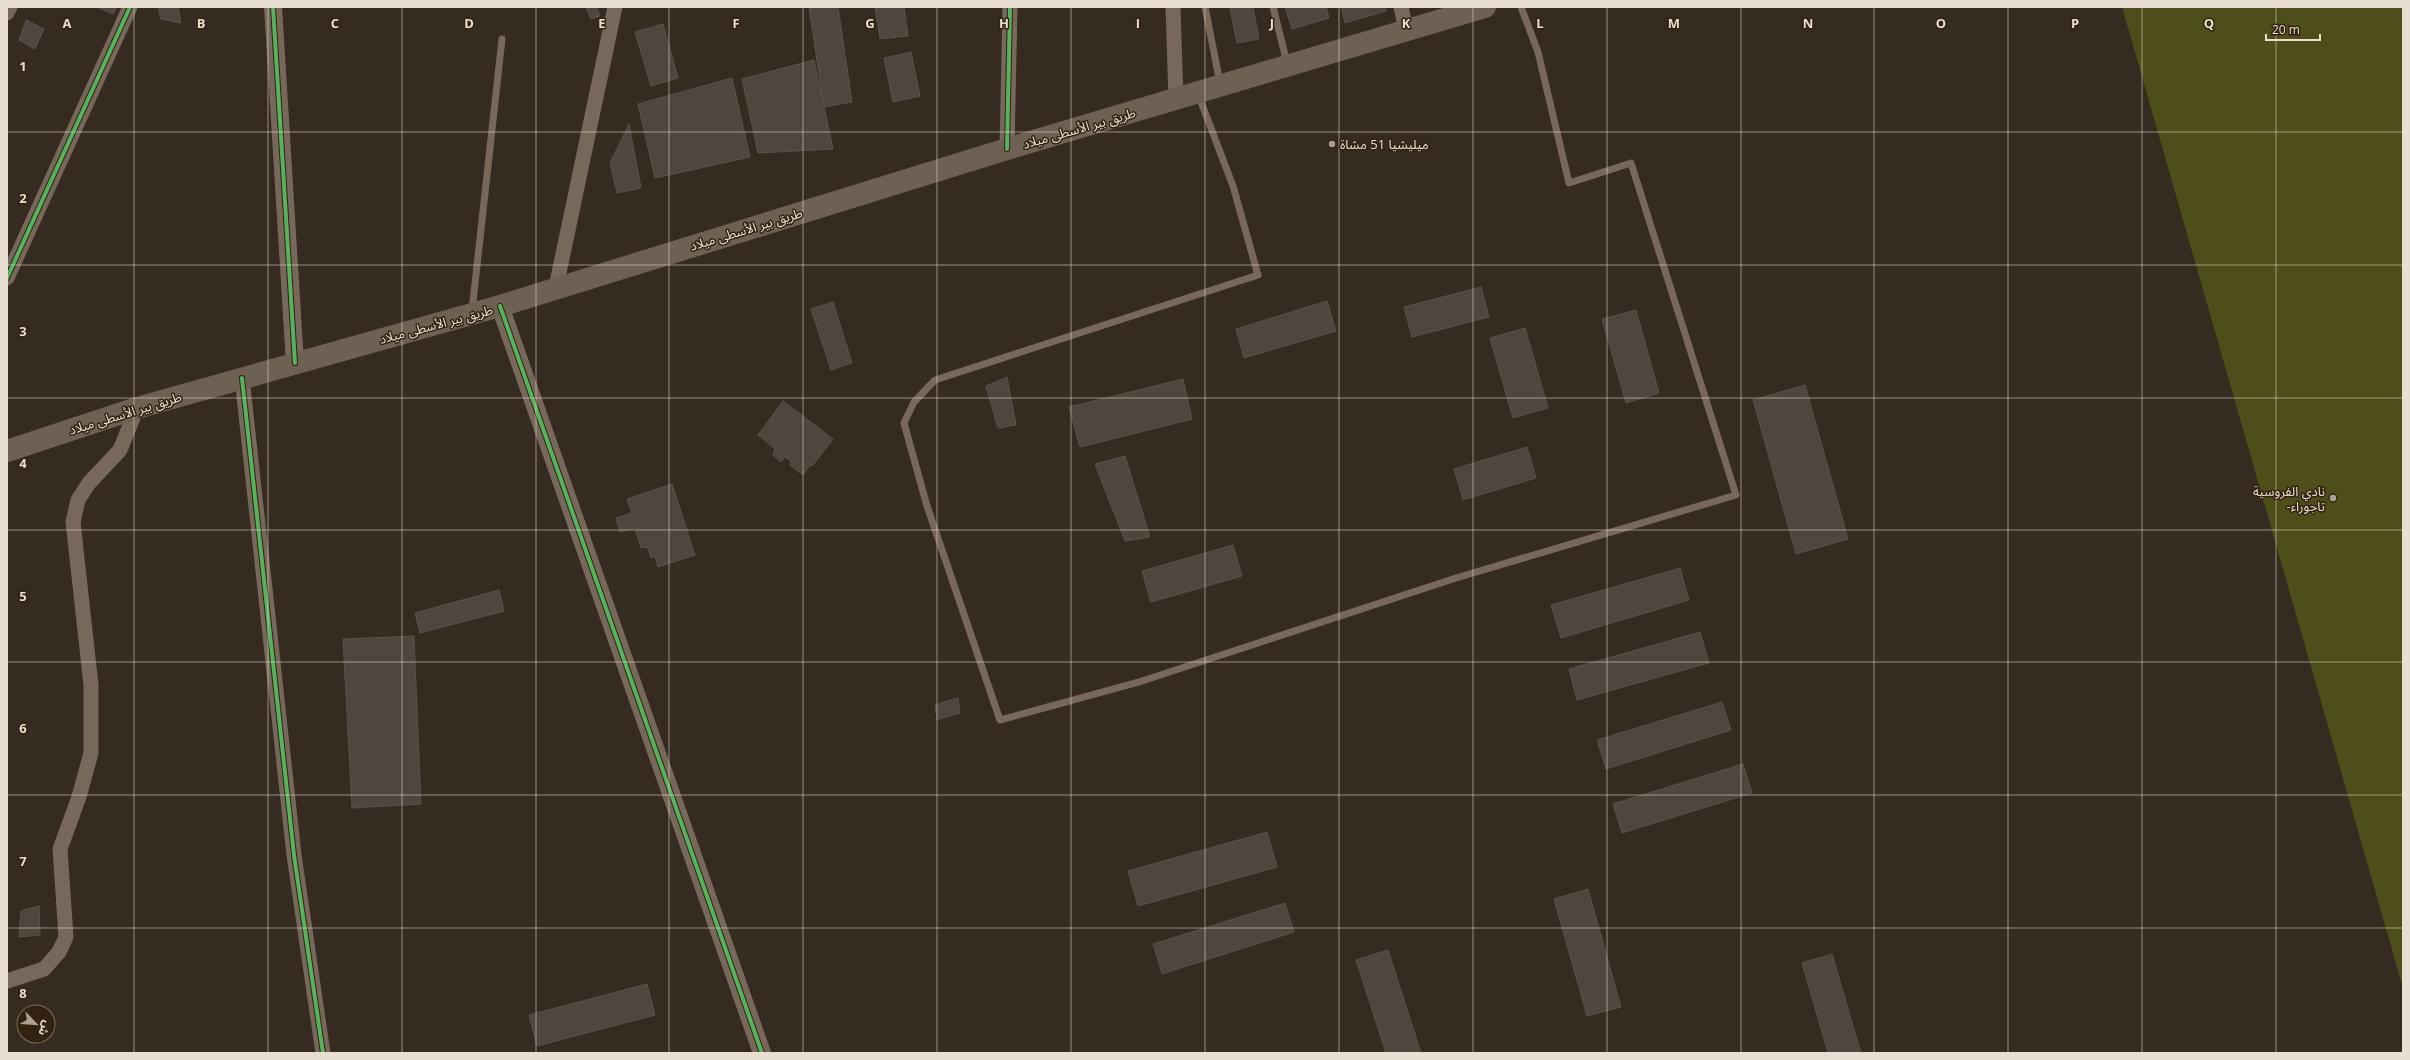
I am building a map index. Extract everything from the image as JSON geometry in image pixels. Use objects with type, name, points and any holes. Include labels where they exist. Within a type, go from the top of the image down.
[{"type":"main road","name":"طريق بير الأسطى ميلاد","points":[[7,451],[137,408],[500,306],[556,287],[1006,149],[1197,94],[1287,65],[1485,7]]},
{"type":"street","points":[[7,13],[10,7]]},
{"type":"street","points":[[7,278],[130,7]]},
{"type":"street","points":[[273,7],[295,363]]},
{"type":"street","points":[[556,287],[615,7]]},
{"type":"street","points":[[1006,149],[1010,7]]},
{"type":"street","points":[[1173,7],[1176,100]]},
{"type":"street","points":[[1401,7],[1406,30]]},
{"type":"street","points":[[500,306],[762,1053]]},
{"type":"street","points":[[242,378],[294,855],[323,1053]]},
{"type":"street","points":[[7,982],[44,969],[59,952],[66,937],[60,849],[79,797],[91,753],[91,685],[74,522],[78,500],[89,483],[120,450],[137,408]]},
{"type":"lane","points":[[1205,7],[1221,86]]},
{"type":"lane","points":[[1273,7],[1287,65]]},
{"type":"lane","points":[[1197,94],[1233,186],[1258,275],[935,380],[914,402],[904,423],[927,506],[1000,720],[1142,681],[1456,578],[1736,495],[1631,163],[1569,183],[1538,52],[1521,7]]},
{"type":"lane","points":[[472,313],[502,39]]},
{"type":"shaded area","name":"نادي الفروسية -تاجوراء","points":[[2122,7],[2403,7],[2403,988]]},
{"type":"building","points":[[97,7],[117,7],[113,14]]},
{"type":"building","points":[[158,7],[178,8],[181,23],[161,19]]},
{"type":"building","points":[[586,7],[596,7],[600,16],[591,19]]},
{"type":"building","points":[[809,7],[838,7],[852,102],[824,107]]},
{"type":"building","points":[[875,7],[904,7],[908,36],[880,39]]},
{"type":"building","points":[[1239,7],[1253,7],[1259,39],[1237,43],[1230,9]]},
{"type":"building","points":[[1285,7],[1326,7],[1329,18],[1292,29]]},
{"type":"building","points":[[1341,7],[1385,7],[1386,11],[1345,23]]},
{"type":"building","points":[[26,20],[44,29],[35,49],[19,40]]},
{"type":"building","points":[[663,24],[678,78],[651,86],[635,32]]},
{"type":"building","points":[[911,52],[920,96],[893,102],[884,58]]},
{"type":"building","points":[[814,60],[833,149],[758,153],[742,79]]},
{"type":"building","points":[[732,78],[750,157],[655,178],[638,104]]},
{"type":"building","points":[[629,124],[641,188],[617,193],[610,163]]},
{"type":"building","points":[[1481,287],[1489,317],[1412,337],[1404,307]]},
{"type":"building","points":[[1327,301],[1336,331],[1244,358],[1236,329]]},
{"type":"building","points":[[833,302],[852,363],[831,370],[811,309]]},
{"type":"building","points":[[1636,310],[1659,393],[1626,403],[1602,319]]},
{"type":"building","points":[[1525,328],[1548,408],[1513,418],[1490,338]]},
{"type":"building","points":[[1007,377],[1016,425],[998,428],[986,386]]},
{"type":"building","points":[[1183,379],[1192,419],[1080,447],[1069,407]]},
{"type":"building","points":[[1805,385],[1848,539],[1796,554],[1753,400]]},
{"type":"building","points":[[783,401],[833,439],[803,475],[790,465],[792,462],[785,457],[781,462],[773,455],[775,449],[758,435]]},
{"type":"building","points":[[1527,447],[1536,478],[1463,500],[1454,469]]},
{"type":"building","points":[[1125,456],[1150,537],[1125,541],[1095,464]]},
{"type":"building","points":[[672,484],[695,555],[658,567],[655,557],[651,558],[647,547],[641,548],[635,528],[620,532],[616,518],[632,513],[627,499]]},
{"type":"building","points":[[1233,545],[1242,576],[1151,602],[1142,571]]},
{"type":"building","points":[[1680,568],[1689,600],[1561,638],[1551,605]]},
{"type":"building","points":[[499,590],[504,611],[420,633],[415,613]]},
{"type":"building","points":[[1700,632],[1709,663],[1577,700],[1569,669]]},
{"type":"building","points":[[414,636],[421,804],[352,808],[343,639]]},
{"type":"building","points":[[958,698],[960,713],[937,720],[935,705]]},
{"type":"building","points":[[1722,702],[1731,730],[1606,769],[1597,740]]},
{"type":"building","points":[[1743,764],[1752,793],[1622,833],[1613,804]]},
{"type":"building","points":[[1267,832],[1277,867],[1138,906],[1128,871]]},
{"type":"building","points":[[1588,889],[1621,1007],[1587,1016],[1554,899]]},
{"type":"building","points":[[1285,903],[1294,932],[1162,974],[1153,944]]},
{"type":"building","points":[[39,906],[40,935],[19,937],[21,911]]},
{"type":"building","points":[[1388,950],[1421,1053],[1386,1053],[1356,960]]},
{"type":"building","points":[[1832,954],[1861,1053],[1828,1053],[1802,963]]},
{"type":"building","points":[[647,984],[655,1015],[537,1046],[529,1015]]},
{"type":"cycle path","points":[[7,278],[130,7]]},
{"type":"cycle path","points":[[273,7],[295,363]]},
{"type":"cycle path","points":[[1007,149],[1010,7]]},
{"type":"cycle path","points":[[500,306],[762,1053]]},
{"type":"cycle path","points":[[242,378],[294,855],[323,1053]]},
{"type":"place","name":"ميليشيا 51 مشاة","points":[[1332,144]]},
{"type":"place","name":"نادي الفروسية -تاجوراء","points":[[2333,498]]}]
